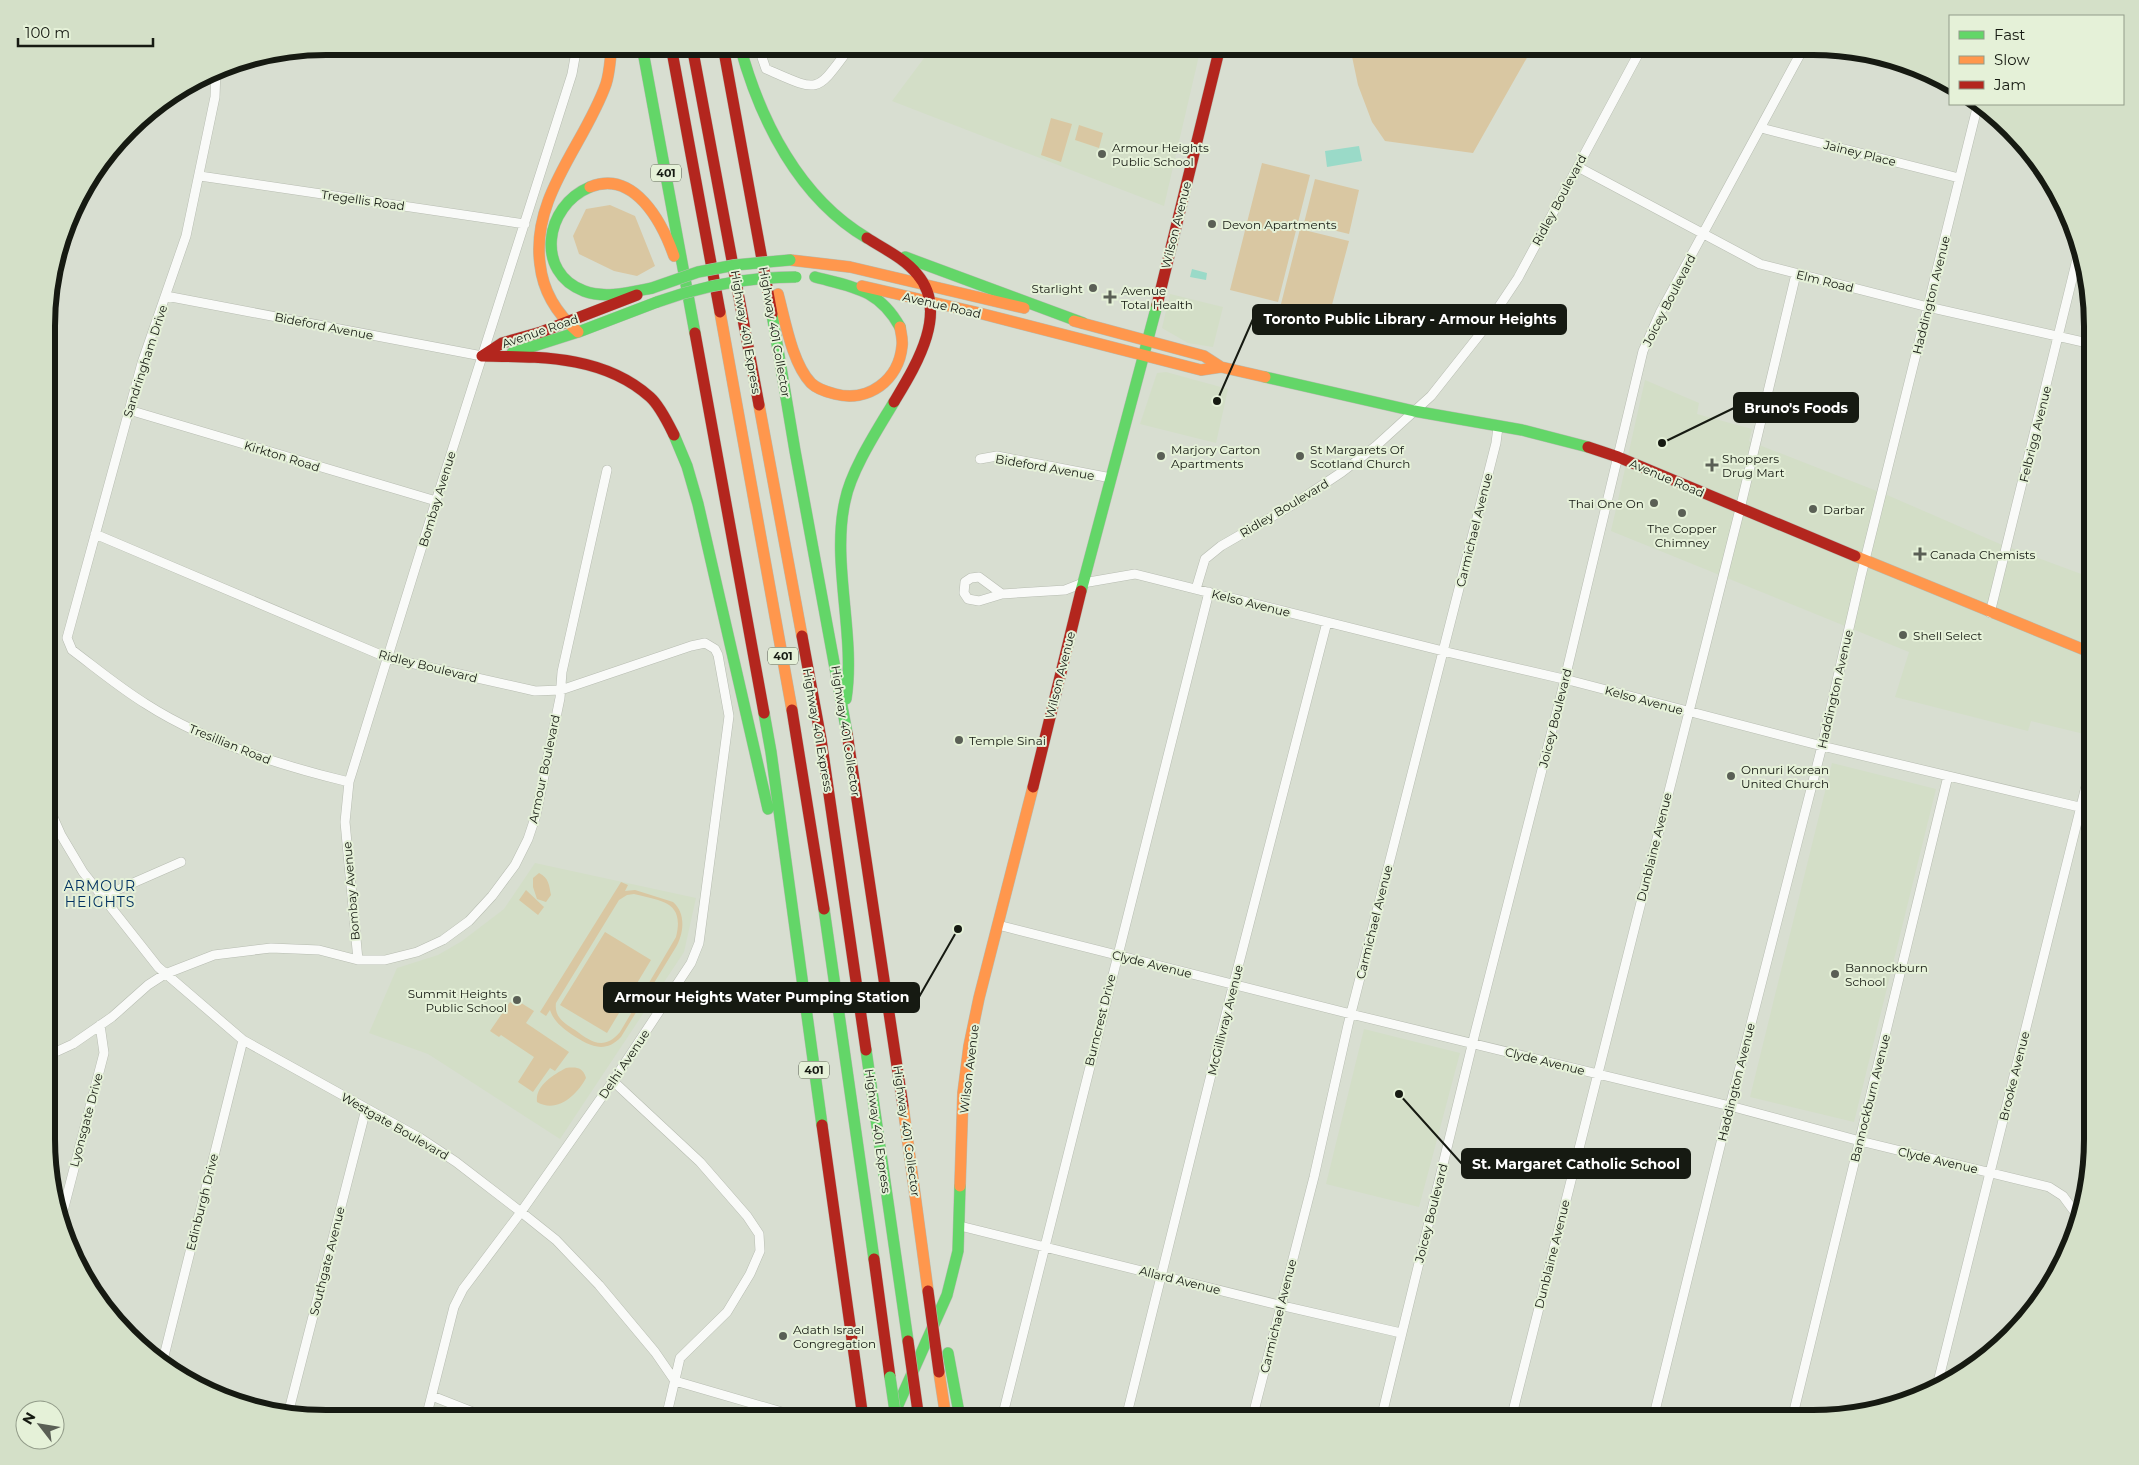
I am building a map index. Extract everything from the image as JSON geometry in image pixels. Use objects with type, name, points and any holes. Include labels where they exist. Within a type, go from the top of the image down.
[{"type":"main road","points":[[578,332],[566,322],[544,286],[537,260],[538,228],[547,200],[584,132],[607,82],[611,55]]},
{"type":"main road","name":"401","points":[[644,55],[771,752],[862,1410]]},
{"type":"main road","name":"Highway 401 Express","points":[[672,55],[798,746],[828,932],[895,1410]]},
{"type":"main road","name":"Highway 401 Express","points":[[694,55],[821,739],[917,1410]]},
{"type":"main road","name":"Highway 401 Collector","points":[[725,55],[764,266],[795,451],[844,709],[930,1286],[945,1410]]},
{"type":"main road","points":[[743,55],[760,108],[788,156],[812,191],[832,213],[856,232],[910,266],[924,284],[930,302],[931,314],[920,356],[858,464],[844,502],[841,565],[850,678],[844,709]]},
{"type":"main road","name":"Wilson Avenue","points":[[896,1410],[948,1295],[958,1251],[960,1226],[963,1093],[969,1046],[979,998],[1082,583],[1148,340],[1218,55]]},
{"type":"main road","points":[[652,288],[594,294],[579,290],[566,280],[554,262],[550,248],[550,234],[558,213],[570,197],[591,186],[614,186],[630,190],[645,202],[671,247],[689,300]]},
{"type":"main road","points":[[884,250],[1082,323]]},
{"type":"main road","name":"Avenue Road","points":[[482,356],[502,342],[597,312],[652,288],[707,270],[735,265],[790,260],[850,267],[1148,340],[1204,356],[1221,367],[1414,412],[1577,444],[1618,457],[2084,650]]},
{"type":"main road","points":[[764,266],[776,286],[798,362],[811,383],[841,397],[860,398],[881,388],[894,373],[902,357],[903,339],[899,323],[889,308],[868,293],[815,277]]},
{"type":"main road","name":"Avenue Road","points":[[482,356],[509,354],[578,332],[678,294],[754,277],[815,277],[975,312],[1201,370],[1221,367]]},
{"type":"main road","points":[[482,356],[560,358],[594,364],[623,378],[651,398],[674,431],[682,449],[693,487],[741,683],[768,809],[787,864]]},
{"type":"main road","points":[[930,1286],[948,1353],[959,1410]]},
{"type":"street","name":"Bombay Avenue","points":[[358,960],[345,822],[349,782],[436,501],[526,224],[572,74],[576,55]]},
{"type":"street","points":[[761,55],[766,68],[809,87],[823,83],[844,55]]},
{"type":"street","name":"Ridley Boulevard","points":[[1196,589],[1205,559],[1221,546],[1294,504],[1342,472],[1376,446],[1414,412],[1442,383],[1500,306],[1578,167],[1638,55]]},
{"type":"street","name":"Joicey Boulevard","points":[[1383,1410],[1472,1044],[1565,679],[1646,344],[1660,313],[1762,128],[1800,55]]},
{"type":"street","name":"Sandringham Drive","points":[[72,650],[68,638],[129,410],[142,363],[186,236],[216,98],[216,79]]},
{"type":"street","name":"Haddington Avenue","points":[[1655,1410],[1730,1106],[1822,746],[1976,110]]},
{"type":"street","name":"Jainey Place","points":[[1762,128],[1959,178]]},
{"type":"street","name":"Elm Road","points":[[1578,167],[1760,264],[1928,307],[2084,342]]},
{"type":"street","name":"Tregellis Road","points":[[200,176],[526,224]]},
{"type":"street","name":"Felbrigg Avenue","points":[[1990,612],[2076,262]]},
{"type":"street","name":"Dunblaine Avenue","points":[[1513,1410],[1740,509],[1796,274]]},
{"type":"street","name":"Bideford Avenue","points":[[166,296],[482,356]]},
{"type":"street","name":"Kirkton Road","points":[[129,410],[436,501]]},
{"type":"street","name":"Carmichael Avenue","points":[[1254,1410],[1314,1177],[1351,1014],[1496,443],[1498,427]]},
{"type":"street","name":"Bideford Avenue","points":[[980,459],[997,456],[1111,478]]},
{"type":"street","name":"Armour Boulevard","points":[[55,1052],[73,1044],[100,1025],[165,974],[214,955],[271,948],[319,950],[358,960],[385,960],[417,952],[443,940],[469,921],[492,896],[515,865],[528,839],[536,815],[561,690],[562,672],[607,470]]},
{"type":"street","name":"Ridley Boulevard","points":[[95,534],[388,658],[535,691],[561,690],[691,646],[705,643],[715,649]]},
{"type":"street","points":[[1002,594],[1065,590],[1082,583],[1136,574],[1196,589]]},
{"type":"street","name":"Kelso Avenue","points":[[1196,589],[1443,651],[1565,679],[1822,746],[2084,809]]},
{"type":"street","name":"Burncrest Drive","points":[[1004,1410],[1209,592]]},
{"type":"street","name":"McGillivray Avenue","points":[[1128,1410],[1326,622]]},
{"type":"street","name":"Delhi Avenue","points":[[428,1410],[457,1301],[463,1289],[521,1212],[613,1081],[691,963],[699,943],[729,716],[718,655],[715,649]]},
{"type":"street","name":"Tresillian Road","points":[[72,650],[146,705],[201,734],[280,763],[349,782]]},
{"type":"street","name":"Bannockburn Avenue","points":[[1794,1410],[1948,776]]},
{"type":"street","name":"Brooke Avenue","points":[[1939,1379],[2084,793]]},
{"type":"street","name":"Westgate Boulevard","points":[[55,822],[83,872],[165,974],[243,1040],[420,1138],[456,1162],[521,1212],[556,1240],[599,1285],[655,1352],[675,1381]]},
{"type":"street","points":[[102,898],[181,862]]},
{"type":"street","name":"Clyde Avenue","points":[[998,925],[1990,1172],[2059,1192],[2074,1212]]},
{"type":"street","name":"Lyonsgate Drive","points":[[64,1208],[104,1053],[100,1025]]},
{"type":"street","name":"Edinburgh Drive","points":[[164,1356],[243,1040]]},
{"type":"street","points":[[613,1081],[700,1162],[747,1216],[759,1234],[760,1251],[750,1274],[727,1312],[680,1358],[668,1410]]},
{"type":"street","name":"Southgate Avenue","points":[[290,1408],[366,1109]]},
{"type":"street","name":"Allard Avenue","points":[[960,1226],[1401,1333]]},
{"type":"street","points":[[675,1381],[775,1410]]},
{"type":"street","points":[[432,1396],[468,1410]]},
{"type":"shaded area","name":"Armour Heights Public School","points":[[926,55],[1199,55],[1164,206],[892,101]]},
{"type":"shaded area","points":[[1352,55],[1528,55],[1473,153],[1385,141],[1372,122],[1358,85]]},
{"type":"shaded area","points":[[1051,118],[1072,124],[1061,162],[1041,155]]},
{"type":"shaded area","points":[[1079,125],[1103,133],[1099,148],[1075,140]]},
{"type":"shaded area","points":[[1262,163],[1310,175],[1278,302],[1230,290]]},
{"type":"shaded area","points":[[1315,179],[1359,190],[1349,234],[1304,223]]},
{"type":"shaded area","points":[[610,205],[635,216],[655,266],[637,276],[614,271],[579,254],[573,236],[586,209]]},
{"type":"shaded area","points":[[1300,229],[1349,241],[1329,316],[1281,304]]},
{"type":"shaded area","points":[[1170,294],[1223,307],[1213,347],[1188,343],[1162,328]]},
{"type":"shaded area","points":[[1166,372],[1228,389],[1216,443],[1140,424],[1157,373]]},
{"type":"shaded area","points":[[1645,380],[1699,403],[1697,414],[1752,429],[1749,441],[1887,495],[2000,544],[2084,575],[2084,734],[2031,721],[2028,731],[1895,697],[1909,652],[1611,531]]},
{"type":"shaded area","name":"Bannockburn School","points":[[1832,763],[1936,789],[1854,1122],[1750,1097]]},
{"type":"shaded area","name":"Summit Heights Public School","points":[[535,863],[696,898],[684,952],[560,1139],[428,1054],[369,1033],[397,968],[438,955],[462,941],[504,909]]},
{"type":"shaded area","points":[[539,873],[545,877],[549,885],[551,895],[546,902],[537,899],[533,887],[533,878]]},
{"type":"shaded area","points":[[621,882],[628,885],[625,891],[635,890],[673,902],[677,907],[682,917],[682,930],[679,941],[621,1037],[615,1042],[602,1047],[590,1045],[561,1026],[550,1010],[546,1016],[540,1012]],"holes":[[[634,894],[662,901],[674,909],[678,925],[676,937],[620,1032],[614,1038],[598,1043],[567,1025],[558,1016],[556,1003],[619,900],[627,895]]]},
{"type":"shaded area","points":[[526,890],[544,907],[538,915],[519,900]]},
{"type":"shaded area","points":[[605,932],[651,960],[607,1033],[560,1005]]},
{"type":"shaded area","points":[[518,1001],[534,1011],[526,1023],[569,1052],[555,1071],[550,1068],[533,1092],[518,1082],[534,1057],[501,1035],[499,1037],[490,1031],[510,1002],[515,1005]]},
{"type":"shaded area","points":[[1364,1029],[1460,1053],[1419,1207],[1326,1184]]},
{"type":"shaded area","points":[[566,1068],[579,1068],[585,1074],[586,1078],[577,1091],[566,1101],[552,1106],[537,1102],[537,1096],[542,1086]]},
{"type":"water","points":[[1359,146],[1362,161],[1327,167],[1325,151]]},
{"type":"water","points":[[1192,269],[1207,273],[1206,280],[1190,277]]},
{"type":"traffic: fast","points":[[644,55],[695,333]]},
{"type":"traffic: fast","points":[[743,55],[748,74],[771,129],[802,179],[821,202],[867,238]]},
{"type":"traffic: fast","points":[[590,187],[575,196],[563,209],[555,224],[551,239],[552,255],[558,270],[568,282],[584,291],[592,293],[609,295],[652,288]]},
{"type":"traffic: fast","points":[[905,257],[1083,323]]},
{"type":"traffic: fast","points":[[652,288],[698,272],[735,265],[790,260]]},
{"type":"traffic: fast","points":[[657,302],[691,291],[725,284],[778,277],[796,277]]},
{"type":"traffic: fast","points":[[815,277],[853,287],[874,297],[892,314],[900,327]]},
{"type":"traffic: fast","points":[[512,353],[581,331],[657,302]]},
{"type":"traffic: fast","points":[[1081,591],[1157,305]]},
{"type":"traffic: fast","points":[[772,314],[847,733]]},
{"type":"traffic: fast","points":[[1265,377],[1414,411],[1522,430],[1588,447]]},
{"type":"traffic: fast","points":[[846,699],[848,650],[842,574],[841,525],[845,501],[853,476],[894,402]]},
{"type":"traffic: fast","points":[[674,435],[687,466],[698,504],[768,809]]},
{"type":"traffic: fast","points":[[764,713],[822,1125]]},
{"type":"traffic: fast","points":[[824,909],[874,1259]]},
{"type":"traffic: fast","points":[[866,1050],[908,1341]]},
{"type":"traffic: fast","points":[[896,1410],[947,1295],[958,1251],[960,1186]]},
{"type":"traffic: fast","points":[[948,1353],[959,1410]]},
{"type":"traffic: fast","points":[[890,1377],[895,1410]]},
{"type":"traffic: slow","points":[[578,332],[552,302],[544,284],[540,264],[539,239],[551,193],[586,128],[606,84],[611,55]]},
{"type":"traffic: slow","points":[[590,187],[606,183],[620,185],[633,192],[654,214],[674,256]]},
{"type":"traffic: slow","points":[[790,260],[850,267],[1024,308]]},
{"type":"traffic: slow","points":[[862,286],[975,312],[1201,370],[1221,367]]},
{"type":"traffic: slow","points":[[778,294],[790,341],[804,374],[819,389],[832,393],[847,396],[859,395],[870,392],[888,379],[900,358],[902,344],[900,327]]},
{"type":"traffic: slow","points":[[720,312],[792,710]]},
{"type":"traffic: slow","points":[[1074,321],[1204,356],[1221,367],[1265,377]]},
{"type":"traffic: slow","points":[[759,405],[802,636]]},
{"type":"traffic: slow","points":[[1855,556],[2084,650]]},
{"type":"traffic: slow","points":[[960,1186],[963,1093],[969,1046],[979,998],[1033,787]]},
{"type":"traffic: slow","points":[[903,1106],[928,1291]]},
{"type":"traffic: slow","points":[[939,1372],[945,1410]]},
{"type":"traffic: jam","points":[[673,55],[720,312]]},
{"type":"traffic: jam","points":[[694,55],[759,405]]},
{"type":"traffic: jam","points":[[725,55],[772,314]]},
{"type":"traffic: jam","points":[[1157,305],[1218,55]]},
{"type":"traffic: jam","points":[[867,238],[900,258],[912,268],[926,289],[930,305],[930,322],[926,339],[911,373],[894,402]]},
{"type":"traffic: jam","points":[[482,356],[502,343],[541,332],[637,295]]},
{"type":"traffic: jam","points":[[695,333],[764,713]]},
{"type":"traffic: jam","points":[[482,356],[548,358],[570,361],[612,373],[632,383],[650,397],[660,410],[674,435]]},
{"type":"traffic: jam","points":[[1588,447],[1618,457],[1855,556]]},
{"type":"traffic: jam","points":[[1033,787],[1081,591]]},
{"type":"traffic: jam","points":[[802,636],[821,739],[866,1050]]},
{"type":"traffic: jam","points":[[792,710],[824,909]]},
{"type":"traffic: jam","points":[[847,733],[903,1106]]},
{"type":"traffic: jam","points":[[822,1125],[862,1410]]},
{"type":"traffic: jam","points":[[874,1259],[890,1377]]},
{"type":"traffic: jam","points":[[928,1291],[939,1372]]},
{"type":"traffic: jam","points":[[908,1341],[918,1410]]},
{"type":"place","name":"Armour Heights Public School","points":[[1102,154]]},
{"type":"place","name":"Devon Apartments","points":[[1212,224]]},
{"type":"place","name":"Starlight","points":[[1093,288]]},
{"type":"place","name":"Avenue Total Health","points":[[1110,297]]},
{"type":"place","name":"Toronto Public Library - Armour Heights","points":[[1217,401]]},
{"type":"place","name":"Bruno's Foods","points":[[1662,443]]},
{"type":"place","name":"Marjory Carton Apartments","points":[[1161,456]]},
{"type":"place","name":"St Margarets Of Scotland Church","points":[[1300,456]]},
{"type":"place","name":"Shoppers Drug Mart","points":[[1712,465]]},
{"type":"place","name":"Thai One On","points":[[1654,503]]},
{"type":"place","name":"Darbar","points":[[1813,509]]},
{"type":"place","name":"The Copper Chimney","points":[[1682,513]]},
{"type":"place","name":"Canada Chemists","points":[[1920,554]]},
{"type":"place","name":"Shell Select","points":[[1903,635]]},
{"type":"place","name":"Temple Sinai","points":[[959,740]]},
{"type":"place","name":"Onnuri Korean United Church","points":[[1731,776]]},
{"type":"place","name":"Armour Heights Water Pumping Station","points":[[958,929]]},
{"type":"place","name":"Bannockburn School","points":[[1835,974]]},
{"type":"place","name":"Summit Heights Public School","points":[[517,1000]]},
{"type":"place","name":"St. Margaret Catholic School","points":[[1399,1094]]},
{"type":"place","name":"Adath Israel Congregation","points":[[783,1336]]},
{"type":"district","name":"ARMOUR HEIGHTS","points":[[100,894]]}]
